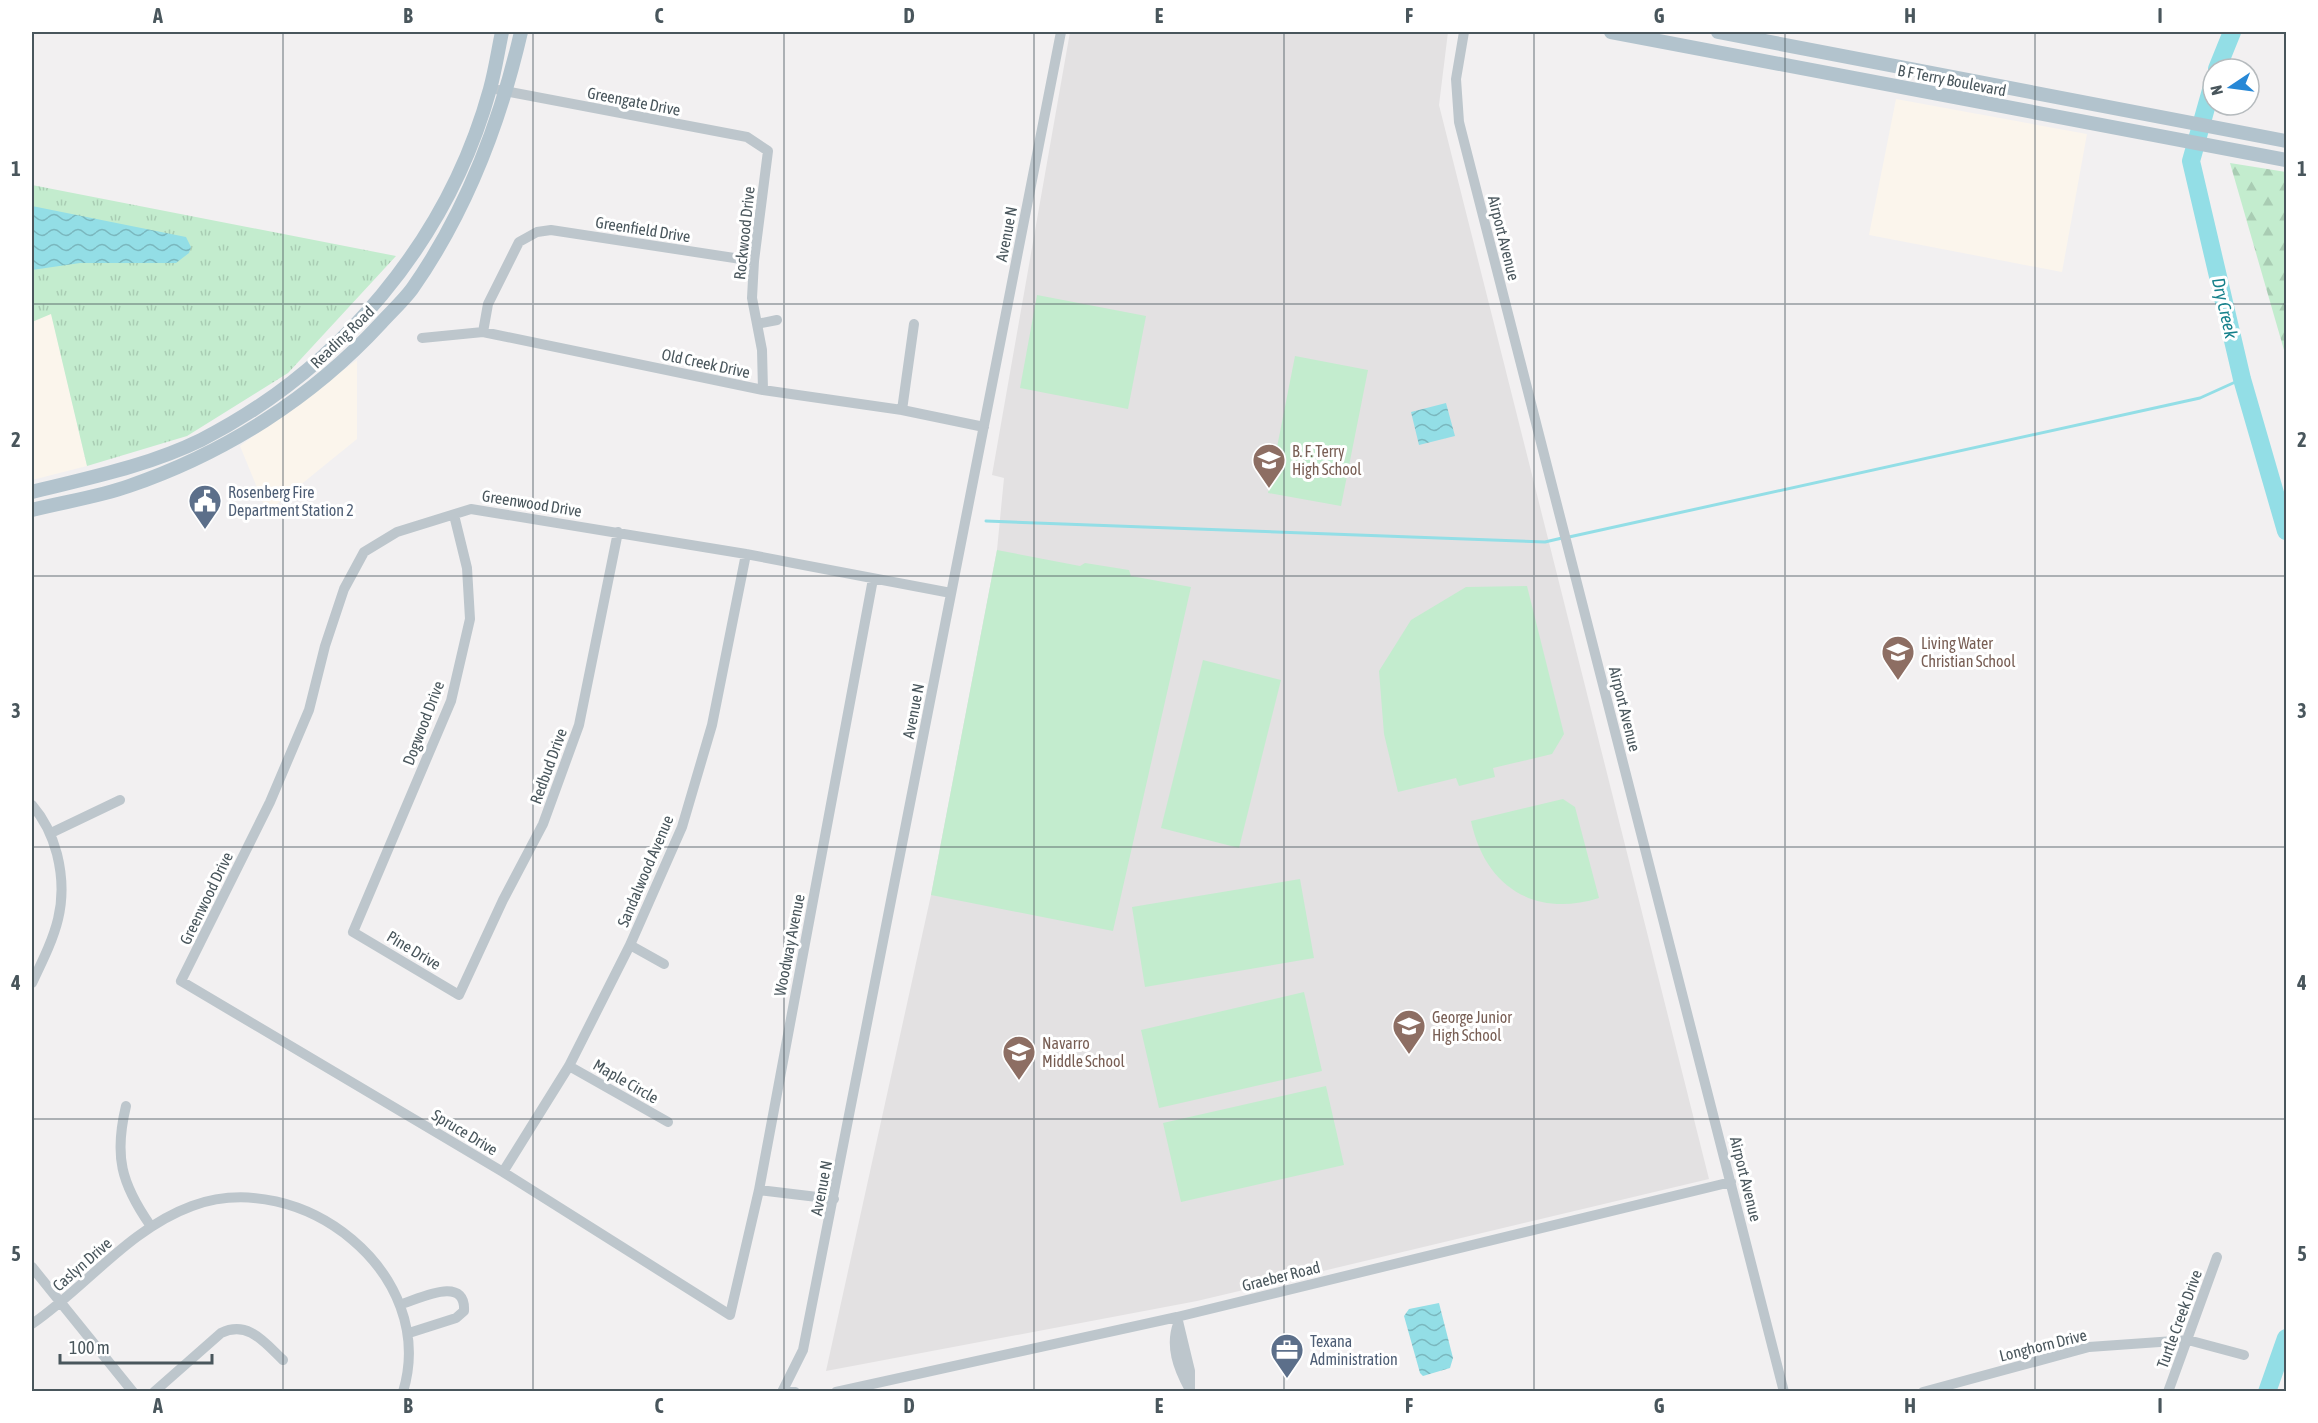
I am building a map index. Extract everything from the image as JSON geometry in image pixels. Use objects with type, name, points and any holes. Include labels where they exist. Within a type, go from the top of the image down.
[{"type":"main road","name":"Reading Road","points":[[32,492],[147,462],[200,441],[245,415],[306,372],[346,337],[381,298],[413,255],[455,182],[472,143],[490,89],[502,32]]},
{"type":"main road","name":"Reading Road","points":[[32,510],[128,487],[206,455],[292,405],[351,356],[411,290],[460,209],[507,92],[521,32]]},
{"type":"main road","name":"B F Terry Boulevard","points":[[1611,32],[2286,160]]},
{"type":"main road","name":"B F Terry Boulevard","points":[[1718,32],[2286,141]]},
{"type":"main road","points":[[60,485],[64,502]]},
{"type":"street","name":"Avenue N","points":[[783,1391],[804,1350],[1061,32]]},
{"type":"street","name":"Airport Avenue","points":[[1464,32],[1456,79],[1459,122],[1785,1392]]},
{"type":"street","name":"Greengate Drive","points":[[490,89],[747,137],[768,151]]},
{"type":"street","name":"Rockwood Drive","points":[[763,390],[762,350],[752,298],[754,261],[768,151]]},
{"type":"street","name":"Greenfield Drive","points":[[483,332],[488,304],[519,242],[551,230],[754,261]]},
{"type":"street","points":[[757,324],[777,320]]},
{"type":"street","points":[[902,410],[914,324]]},
{"type":"street","name":"Old Creek Drive","points":[[422,338],[483,332],[763,390],[902,410],[984,427]]},
{"type":"street","name":"Greenwood Drive","points":[[181,981],[270,802],[309,710],[325,646],[344,589],[364,552],[397,532],[471,509],[746,554],[951,593]]},
{"type":"street","name":"Dogwood Drive","points":[[353,932],[454,689],[470,619],[467,568],[454,515]]},
{"type":"street","name":"Redbud Drive","points":[[459,995],[503,900],[543,824],[579,725],[618,532]]},
{"type":"street","name":"Sandalwood Avenue","points":[[503,1172],[569,1066],[630,945],[682,827],[712,725],[746,554]]},
{"type":"street","name":"Woodway Avenue","points":[[730,1314],[759,1190],[873,579]]},
{"type":"street","points":[[51,833],[120,800]]},
{"type":"street","points":[[32,805],[51,833],[63,878],[63,904],[54,936],[32,983]]},
{"type":"street","name":"Pine Drive","points":[[353,932],[459,995]]},
{"type":"street","points":[[630,945],[664,964]]},
{"type":"street","name":"Spruce Drive","points":[[181,981],[503,1172],[730,1314]]},
{"type":"street","name":"Maple Circle","points":[[569,1066],[668,1122]]},
{"type":"street","points":[[126,1106],[120,1132],[119,1155],[122,1172],[135,1203],[150,1225]]},
{"type":"street","name":"Graeber Road","points":[[836,1392],[1177,1321],[1731,1182]]},
{"type":"street","points":[[759,1190],[834,1199]]},
{"type":"street","name":"Caslyn Drive","points":[[32,1324],[59,1304],[150,1225],[192,1206],[216,1199],[242,1197],[289,1206],[315,1216],[354,1242],[374,1259],[391,1281],[402,1304],[409,1333],[408,1376],[403,1392]]},
{"type":"street","name":"Turtle Creek Drive","points":[[2169,1392],[2217,1257]]},
{"type":"street","points":[[32,1268],[59,1304],[133,1392]]},
{"type":"street","points":[[402,1304],[445,1291],[462,1294],[465,1301],[464,1311],[456,1318],[409,1333]]},
{"type":"street","points":[[1177,1321],[1173,1338],[1181,1373],[1190,1390]]},
{"type":"street","points":[[154,1392],[221,1333],[231,1328],[254,1332],[282,1360]]},
{"type":"street","name":"Longhorn Drive","points":[[1923,1392],[2089,1347],[2188,1340],[2244,1354]]},
{"type":"street","points":[[783,1391],[795,1392]]},
{"type":"shaded area","points":[[1070,32],[1448,32],[1439,105],[1709,1179],[1197,1301],[826,1371],[931,895],[997,550],[1004,478],[992,475]]},
{"type":"shaded area","points":[[1896,99],[2087,134],[2062,272],[1869,235]]},
{"type":"shaded area","points":[[51,313],[87,466],[32,480],[32,322]]},
{"type":"shaded area","points":[[357,360],[357,439],[267,512],[240,446]]},
{"type":"green space","points":[[2230,163],[2286,172],[2286,357]]},
{"type":"green space","points":[[32,185],[396,256],[288,373],[187,436],[87,466],[51,314],[32,322]]},
{"type":"green space","points":[[1037,295],[1146,316],[1128,409],[1020,388]]},
{"type":"green space","points":[[1295,356],[1368,370],[1341,506],[1268,493]]},
{"type":"green space","points":[[997,550],[1080,566],[1085,563],[1129,570],[1131,576],[1191,587],[1113,931],[931,895]]},
{"type":"green space","points":[[1527,586],[1564,734],[1552,754],[1493,768],[1495,777],[1459,786],[1456,778],[1398,792],[1384,734],[1379,671],[1411,620],[1466,587]]},
{"type":"green space","points":[[1203,660],[1281,680],[1239,848],[1161,828]]},
{"type":"green space","points":[[1563,799],[1575,807],[1599,898],[1576,903],[1554,904],[1534,900],[1516,892],[1501,880],[1488,864],[1478,844],[1471,821]]},
{"type":"green space","points":[[1300,879],[1314,958],[1145,987],[1132,907]]},
{"type":"green space","points":[[1304,992],[1322,1071],[1159,1108],[1141,1030]]},
{"type":"green space","points":[[1326,1086],[1344,1165],[1181,1202],[1163,1123]]},
{"type":"water","points":[[32,206],[186,237],[191,247],[189,253],[176,263],[80,263],[32,270]]},
{"type":"water","points":[[1446,403],[1455,436],[1419,445],[1411,412]]},
{"type":"water","points":[[1439,1303],[1453,1358],[1450,1368],[1423,1376],[1420,1373],[1404,1316],[1409,1309]]},
{"type":"waterway","name":"Dry Creek","points":[[2222,57],[2232,32]]},
{"type":"waterway","name":"Dry Creek","points":[[2203,117],[2191,161],[2242,379],[2286,531]]},
{"type":"waterway","points":[[1569,537],[2200,398],[2242,379]]},
{"type":"waterway","points":[[986,521],[1545,542],[1562,538]]},
{"type":"waterway","name":"Dry Creek","points":[[2267,1392],[2286,1338]]},
{"type":"place","name":"B. F. Terry High School","points":[[1269,489]]},
{"type":"place","name":"Rosenberg Fire Department Station 2","points":[[205,530]]},
{"type":"place","name":"Living Water Christian School","points":[[1898,681]]},
{"type":"place","name":"George Junior High School","points":[[1409,1055]]},
{"type":"place","name":"Navarro Middle School","points":[[1019,1081]]},
{"type":"place","name":"Texana Administration","points":[[1287,1379]]}]
